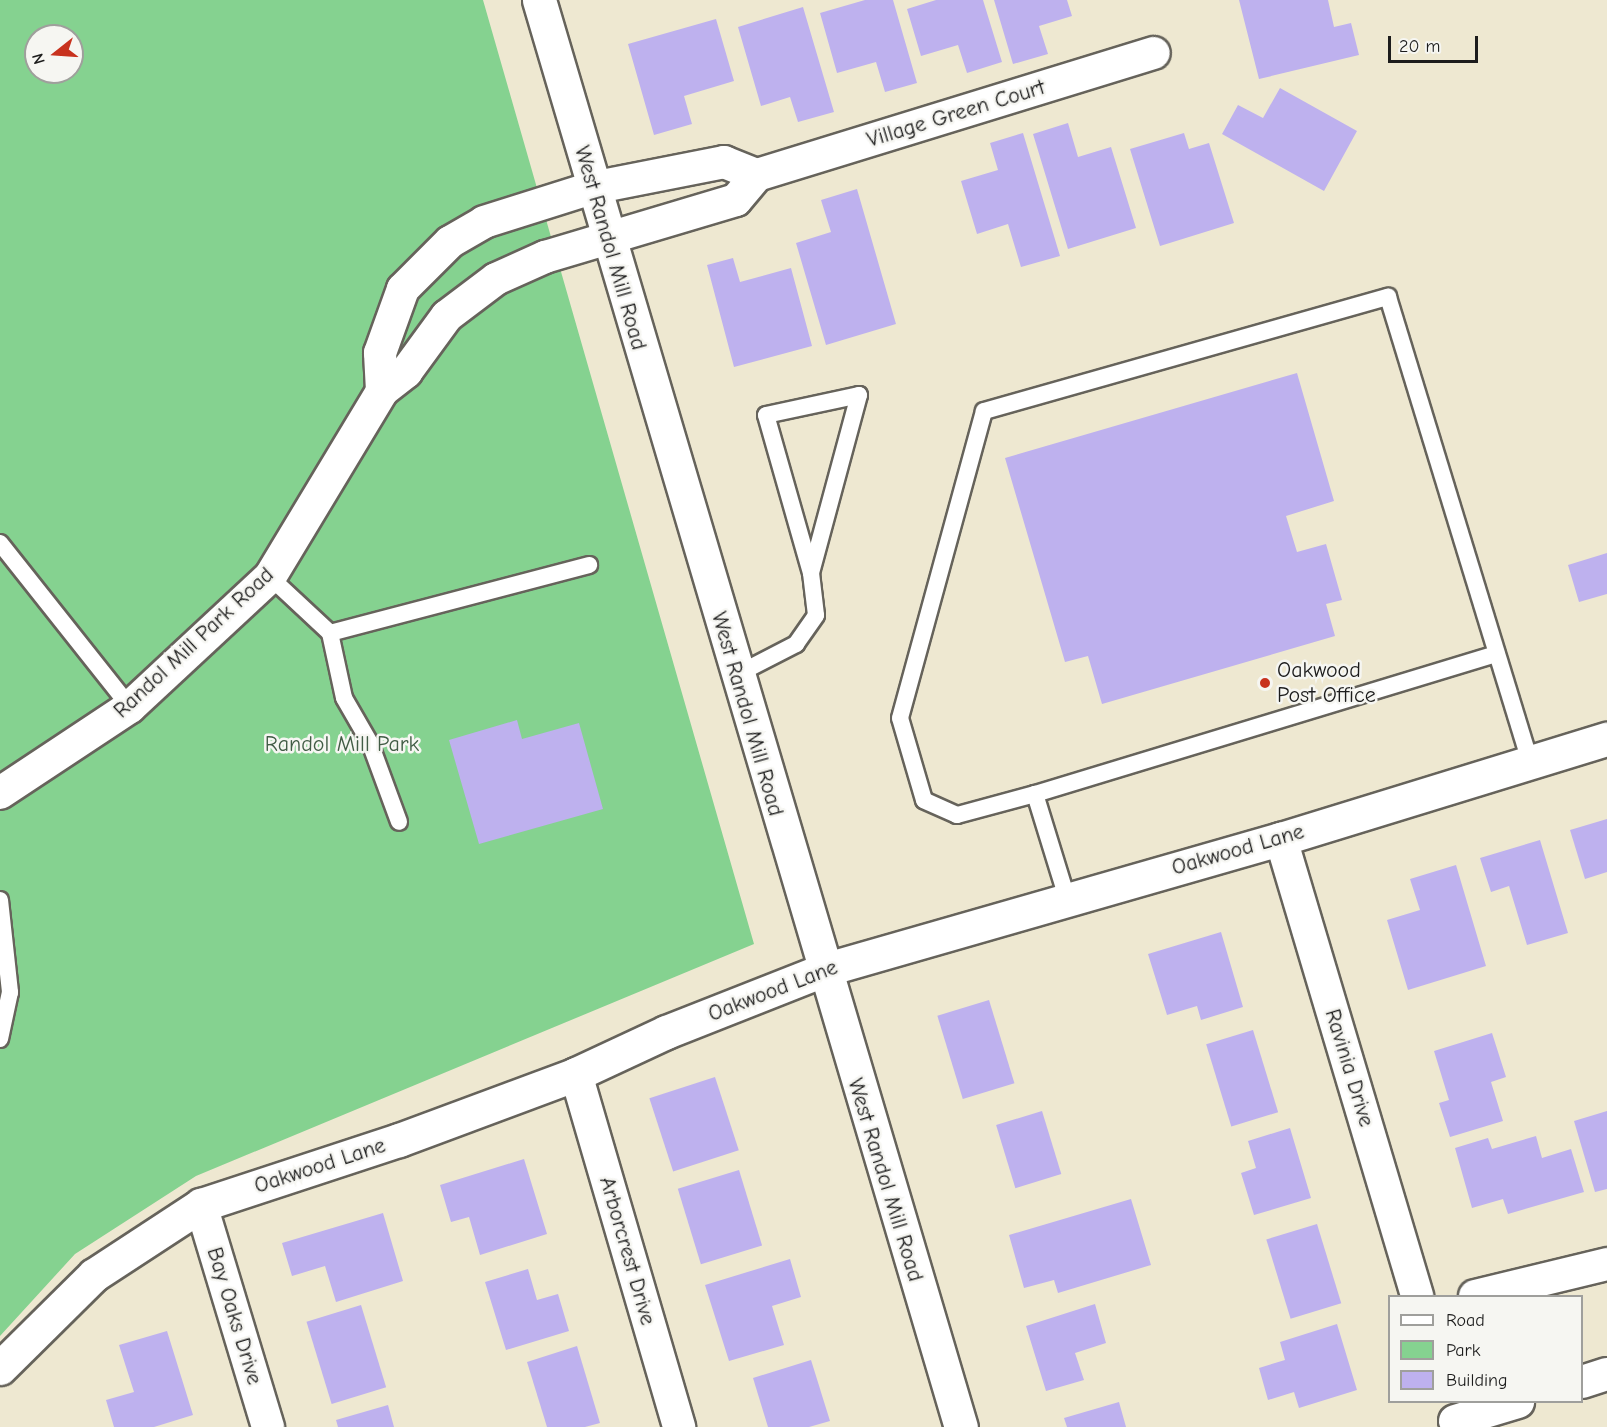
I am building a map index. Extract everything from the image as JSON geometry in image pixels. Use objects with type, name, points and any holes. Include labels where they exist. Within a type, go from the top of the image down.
[{"type":"street","name":"West Randol Mill Road","points":[[539,0],[592,189],[961,1427]]},
{"type":"street","name":"Village Green Court","points":[[757,175],[1154,53]]},
{"type":"street","points":[[382,391],[380,353],[386,329],[403,289],[425,264],[450,242],[484,222],[525,206],[592,189],[724,162],[757,175],[736,200],[608,239]]},
{"type":"street","name":"Randol Mill Park Road","points":[[0,792],[130,707],[270,577],[382,391],[406,372],[447,316],[468,297],[532,261],[608,239]]},
{"type":"street","name":"Oakwood Lane","points":[[0,1368],[94,1275],[201,1205],[399,1140],[576,1074],[666,1032],[823,970],[1067,898],[1281,839],[1607,739]]},
{"type":"street","name":"Ravinia Drive","points":[[1281,839],[1417,1295]]},
{"type":"street","name":"Arborcrest Drive","points":[[576,1074],[679,1427]]},
{"type":"street","name":"Bay Oaks Drive","points":[[201,1205],[268,1427]]},
{"type":"street","points":[[1479,1295],[1607,1263]]},
{"type":"street","points":[[1583,1381],[1607,1374]]},
{"type":"street","points":[[1454,1416],[1509,1403]]},
{"type":"lane","points":[[1496,654],[1035,794],[957,815],[924,800],[900,718],[984,411],[1389,297],[1530,762]]},
{"type":"lane","points":[[736,675],[796,644],[816,615],[811,573],[766,416],[859,395],[811,573]]},
{"type":"lane","points":[[0,543],[130,707]]},
{"type":"lane","points":[[330,633],[590,565]]},
{"type":"lane","points":[[270,577],[330,633],[344,698],[370,743],[399,822]]},
{"type":"lane","points":[[1035,794],[1067,898]]},
{"type":"lane","points":[[0,900],[10,992],[0,1039]]},
{"type":"green space","name":"Randol Mill Park","points":[[0,0],[483,0],[754,944],[196,1176],[75,1254],[0,1336]]},
{"type":"building","points":[[865,0],[893,0],[917,83],[885,92],[876,62],[837,73],[820,13]]},
{"type":"building","points":[[936,0],[983,0],[1002,62],[967,73],[958,45],[921,56],[907,9]]},
{"type":"building","points":[[994,0],[1067,0],[1072,16],[1039,26],[1048,54],[1013,64]]},
{"type":"building","points":[[1239,0],[1328,0],[1334,27],[1351,23],[1359,55],[1259,79]]},
{"type":"building","points":[[803,7],[834,112],[798,122],[790,97],[761,106],[738,27]]},
{"type":"building","points":[[716,19],[734,81],[684,96],[692,124],[654,135],[628,44]]},
{"type":"building","points":[[1280,88],[1357,131],[1324,191],[1222,134],[1238,105],[1263,118]]},
{"type":"building","points":[[1068,123],[1078,157],[1111,147],[1136,228],[1068,249],[1033,134]]},
{"type":"building","points":[[1023,133],[1060,256],[1021,267],[1008,224],[977,234],[961,181],[998,170],[990,143]]},
{"type":"building","points":[[1184,133],[1189,149],[1209,143],[1234,223],[1160,246],[1130,149]]},
{"type":"building","points":[[857,189],[896,324],[826,345],[796,243],[831,232],[821,200]]},
{"type":"building","points":[[733,258],[740,282],[791,268],[812,346],[734,367],[707,265]]},
{"type":"building","points":[[1297,373],[1334,501],[1286,516],[1297,552],[1326,544],[1342,600],[1326,604],[1335,636],[1102,704],[1088,656],[1065,662],[1005,458]]},
{"type":"building","points":[[1607,553],[1607,594],[1579,602],[1568,565]]},
{"type":"building","points":[[517,720],[522,739],[579,723],[603,809],[479,844],[449,740]]},
{"type":"building","points":[[1607,819],[1607,872],[1585,879],[1570,830]]},
{"type":"building","points":[[1540,840],[1568,933],[1527,945],[1509,886],[1491,892],[1480,858]]},
{"type":"building","points":[[1456,865],[1486,966],[1408,990],[1387,920],[1420,910],[1410,879]]},
{"type":"building","points":[[1221,932],[1243,1007],[1201,1020],[1197,1006],[1167,1015],[1148,954]]},
{"type":"building","points":[[989,1000],[1014,1083],[963,1099],[937,1016]]},
{"type":"building","points":[[1253,1030],[1278,1112],[1231,1127],[1206,1044]]},
{"type":"building","points":[[1492,1033],[1506,1077],[1491,1082],[1503,1121],[1450,1137],[1439,1103],[1449,1100],[1434,1051]]},
{"type":"building","points":[[715,1077],[739,1150],[673,1172],[649,1098]]},
{"type":"building","points":[[1042,1111],[1061,1174],[1015,1188],[996,1125]]},
{"type":"building","points":[[1607,1111],[1607,1189],[1595,1192],[1574,1121]]},
{"type":"building","points":[[1290,1128],[1311,1198],[1254,1215],[1241,1173],[1256,1168],[1248,1141]]},
{"type":"building","points":[[1536,1136],[1542,1158],[1571,1149],[1584,1192],[1508,1214],[1503,1199],[1472,1208],[1455,1148],[1488,1138],[1492,1149]]},
{"type":"building","points":[[524,1159],[547,1234],[480,1255],[469,1217],[451,1222],[440,1185]]},
{"type":"building","points":[[739,1170],[762,1246],[701,1264],[678,1189]]},
{"type":"building","points":[[1131,1199],[1151,1265],[1058,1293],[1054,1280],[1024,1288],[1009,1235]]},
{"type":"building","points":[[383,1213],[403,1281],[336,1302],[325,1266],[292,1276],[282,1243]]},
{"type":"building","points":[[1317,1224],[1341,1303],[1291,1319],[1266,1239]]},
{"type":"building","points":[[790,1259],[801,1297],[772,1306],[784,1345],[729,1361],[705,1285]]},
{"type":"building","points":[[528,1269],[537,1300],[558,1294],[569,1331],[506,1350],[485,1282]]},
{"type":"building","points":[[1095,1304],[1106,1343],[1075,1353],[1084,1380],[1046,1391],[1026,1326]]},
{"type":"building","points":[[361,1305],[386,1387],[332,1404],[306,1322]]},
{"type":"building","points":[[1337,1324],[1357,1390],[1299,1408],[1294,1392],[1268,1400],[1259,1368],[1285,1360],[1280,1342]]},
{"type":"building","points":[[167,1331],[193,1415],[154,1427],[114,1427],[106,1400],[134,1392],[119,1345]]},
{"type":"building","points":[[577,1346],[600,1423],[585,1427],[547,1427],[527,1362]]},
{"type":"building","points":[[811,1360],[830,1421],[809,1427],[768,1427],[753,1378]]},
{"type":"building","points":[[1119,1402],[1126,1427],[1067,1427],[1064,1418]]},
{"type":"building","points":[[388,1405],[394,1427],[338,1427],[336,1420]]},
{"type":"place","name":"Oakwood Post Office","points":[[1265,683]]}]
